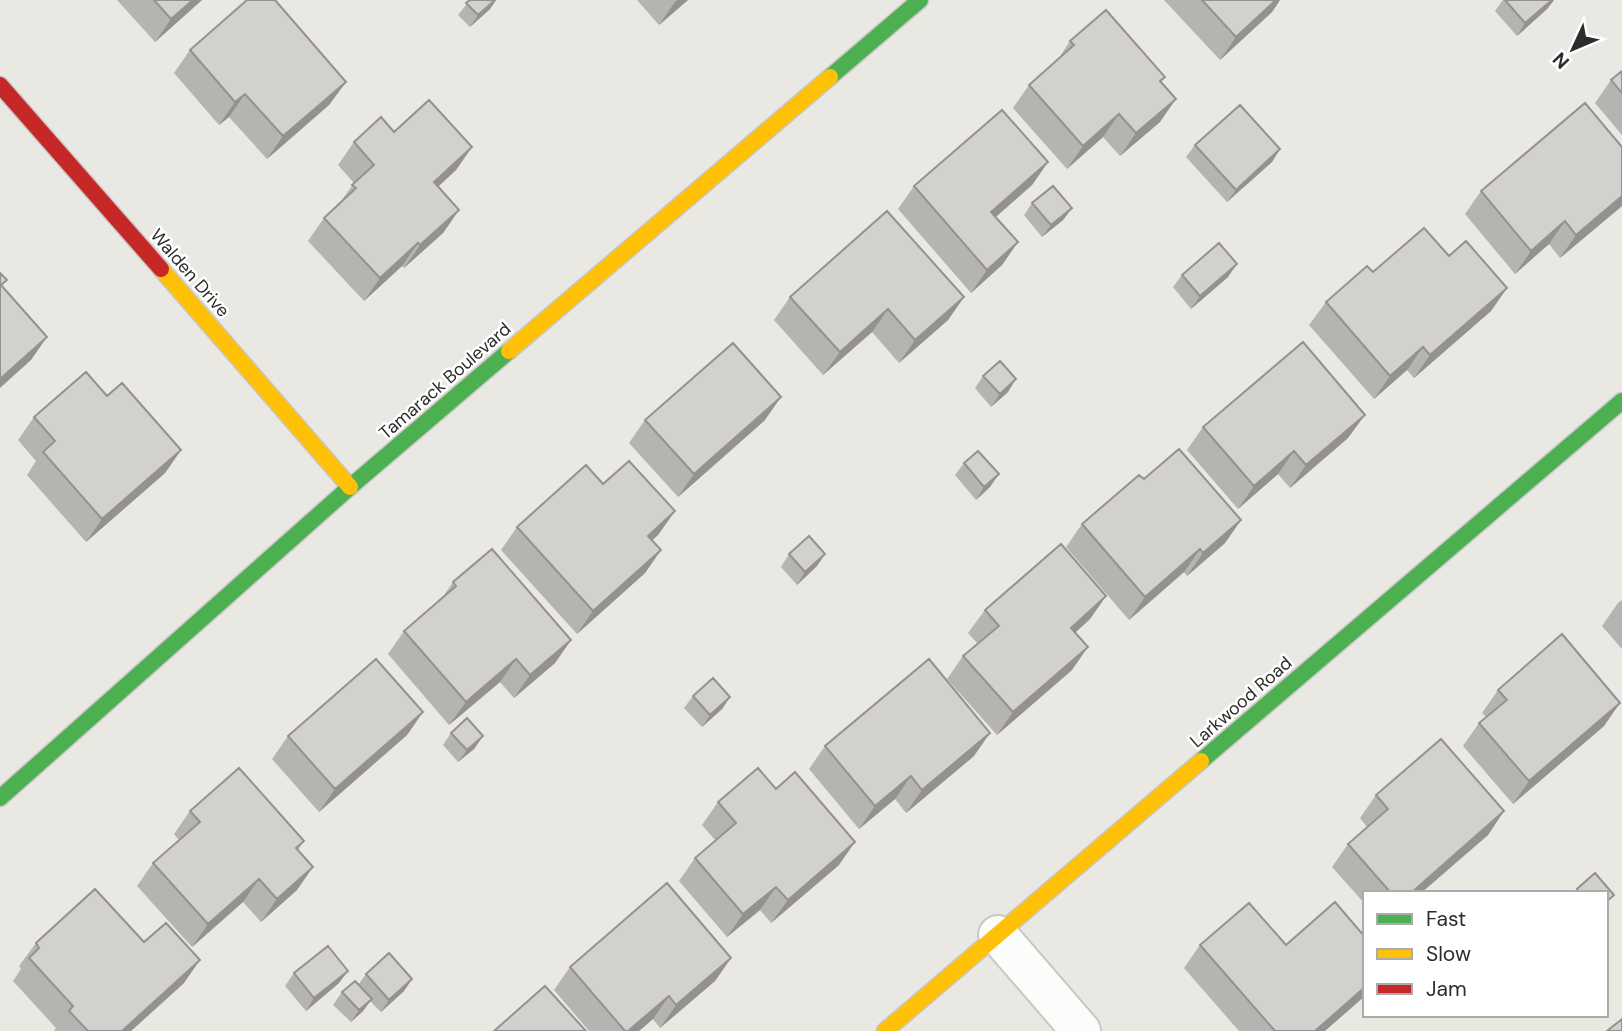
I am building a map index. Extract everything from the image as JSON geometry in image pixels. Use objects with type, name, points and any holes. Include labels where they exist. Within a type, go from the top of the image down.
[{"type":"street","name":"Tamarack Boulevard","points":[[0,798],[351,487],[920,0]]},
{"type":"street","name":"Walden Drive","points":[[0,85],[351,487]]},
{"type":"street","name":"Larkwood Road","points":[[885,1031],[1622,401]]},
{"type":"street","points":[[998,935],[1081,1031]]},
{"type":"building","points":[[154,0],[193,0],[171,19]]},
{"type":"building","points":[[247,0],[275,0],[346,82],[283,136],[245,94],[235,102],[190,50]]},
{"type":"building","points":[[470,0],[495,0],[478,15],[466,3]]},
{"type":"building","points":[[1202,0],[1276,0],[1236,37]]},
{"type":"building","points":[[1505,0],[1552,0],[1525,23]]},
{"type":"building","points":[[1106,10],[1165,77],[1160,81],[1176,99],[1136,133],[1119,114],[1083,146],[1029,85],[1074,45],[1070,41]]},
{"type":"building","points":[[1622,71],[1622,93],[1611,80]]},
{"type":"building","points":[[429,100],[472,147],[434,182],[459,210],[380,278],[324,218],[356,188],[352,185],[374,165],[354,142],[381,117],[394,132]]},
{"type":"building","points":[[1585,103],[1622,147],[1622,196],[1576,235],[1565,221],[1531,251],[1481,191]]},
{"type":"building","points":[[1240,105],[1280,149],[1236,190],[1195,145]]},
{"type":"building","points":[[1002,110],[1048,162],[991,212],[1018,242],[987,270],[914,186]]},
{"type":"building","points":[[1053,186],[1072,208],[1051,225],[1032,203]]},
{"type":"building","points":[[887,211],[964,297],[915,340],[888,309],[840,352],[790,297]]},
{"type":"building","points":[[1424,228],[1449,256],[1466,241],[1507,288],[1430,355],[1423,347],[1390,376],[1326,302],[1367,266],[1373,272]]},
{"type":"building","points":[[1219,243],[1237,264],[1200,296],[1182,275]]},
{"type":"building","points":[[0,273],[7,280],[1,285],[47,337],[0,379]]},
{"type":"building","points":[[1303,342],[1365,415],[1306,465],[1294,451],[1254,486],[1203,427]]},
{"type":"building","points":[[733,343],[781,397],[694,474],[645,420]]},
{"type":"building","points":[[1000,361],[1016,379],[1000,394],[983,376]]},
{"type":"building","points":[[86,372],[107,396],[122,383],[181,450],[102,519],[43,452],[55,441],[34,417]]},
{"type":"building","points":[[1179,449],[1241,520],[1203,553],[1200,549],[1145,597],[1082,524],[1139,475],[1144,479]]},
{"type":"building","points":[[978,451],[999,474],[984,487],[964,463]]},
{"type":"building","points":[[629,461],[675,511],[648,536],[661,550],[593,611],[517,527],[586,465],[603,484]]},
{"type":"building","points":[[809,536],[825,554],[805,572],[789,554]]},
{"type":"building","points":[[1061,544],[1106,596],[1071,628],[1088,647],[1013,712],[963,656],[999,626],[985,610]]},
{"type":"building","points":[[492,549],[571,640],[530,675],[516,659],[466,702],[404,631],[456,586],[453,582]]},
{"type":"building","points":[[1562,634],[1620,703],[1529,781],[1479,723],[1507,700],[1498,690]]},
{"type":"building","points":[[376,659],[423,712],[335,789],[288,736]]},
{"type":"building","points":[[929,659],[990,733],[922,790],[911,776],[875,806],[825,746]]},
{"type":"building","points":[[713,678],[730,697],[710,715],[693,696]]},
{"type":"building","points":[[467,718],[483,736],[467,750],[451,733]]},
{"type":"building","points":[[1441,739],[1504,811],[1413,891],[1389,891],[1348,844],[1388,809],[1376,795]]},
{"type":"building","points":[[239,768],[304,841],[296,848],[313,867],[277,899],[259,879],[208,924],[153,863],[200,822],[190,811]]},
{"type":"building","points":[[758,768],[776,789],[795,772],[855,842],[788,900],[776,887],[743,914],[695,858],[736,823],[718,802]]},
{"type":"building","points":[[1595,873],[1614,895],[1608,900],[1608,891],[1577,889]]},
{"type":"building","points":[[667,883],[731,958],[676,1005],[669,996],[625,1031],[570,967]]},
{"type":"building","points":[[95,889],[144,942],[166,923],[200,960],[122,1031],[88,1031],[69,1011],[73,1006],[29,958],[39,948],[36,943]]},
{"type":"building","points":[[1335,902],[1363,935],[1363,989],[1315,1031],[1275,1031],[1200,945],[1249,903],[1286,945]]},
{"type":"building","points":[[328,946],[348,971],[314,998],[294,973]]},
{"type":"building","points":[[389,953],[412,979],[389,1000],[366,974]]},
{"type":"building","points":[[355,981],[372,999],[359,1010],[342,992]]},
{"type":"building","points":[[545,986],[586,1031],[494,1031]]},
{"type":"building","points":[[1622,1019],[1622,1031],[1607,1031]]},
{"type":"traffic: fast","points":[[830,77],[920,0]]},
{"type":"traffic: fast","points":[[0,798],[350,487],[509,351]]},
{"type":"traffic: fast","points":[[1201,761],[1622,401]]},
{"type":"traffic: slow","points":[[509,351],[830,77]]},
{"type":"traffic: slow","points":[[161,269],[350,487]]},
{"type":"traffic: slow","points":[[885,1031],[1201,761]]},
{"type":"traffic: jam","points":[[0,85],[161,269]]}]
